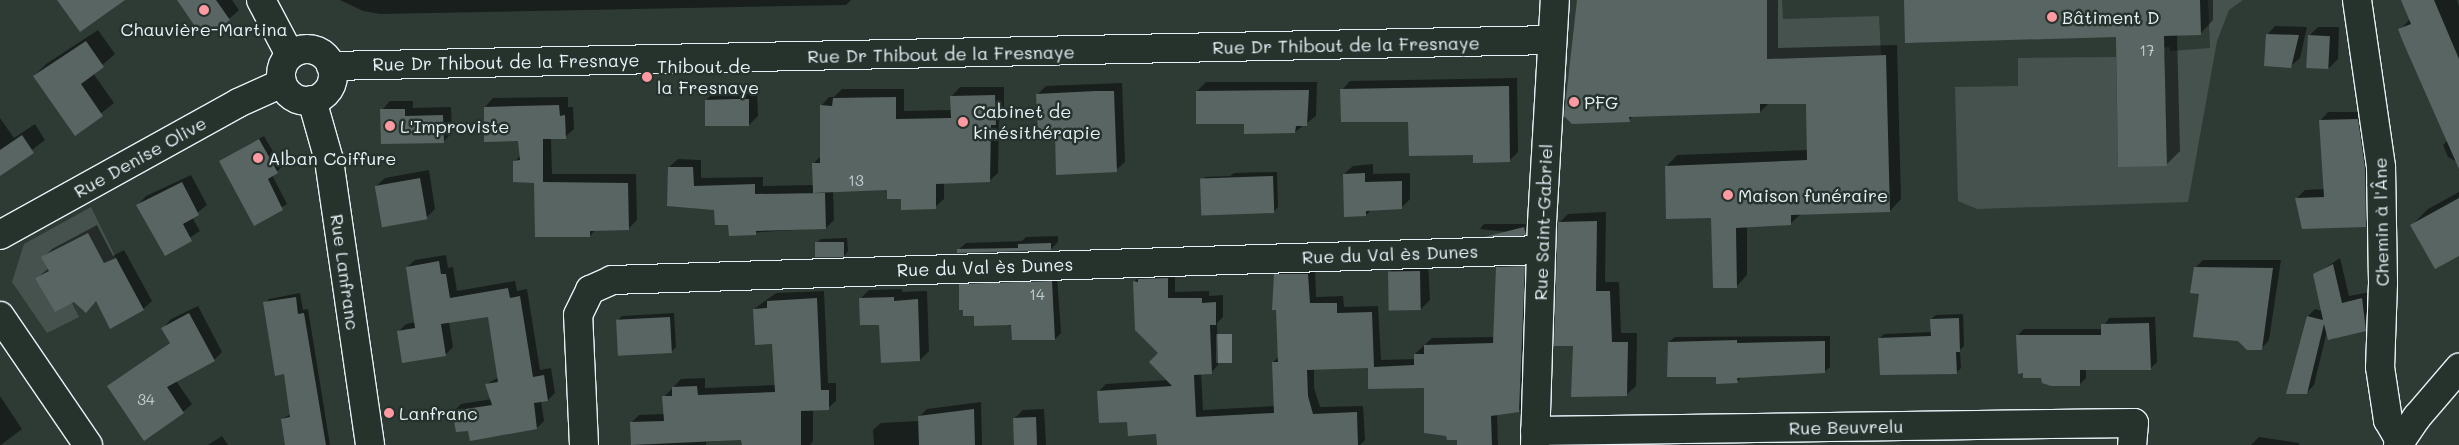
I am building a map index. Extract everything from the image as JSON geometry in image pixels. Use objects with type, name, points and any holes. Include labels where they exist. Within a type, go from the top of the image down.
[{"type":"street","points":[[261,0],[290,55]]},
{"type":"street","name":"Rue Saint-Gabriel","points":[[1535,438],[1550,40],[1555,0]]},
{"type":"street","name":"Chemin à l'Âne","points":[[2357,0],[2381,166],[2383,283],[2380,367],[2388,420],[2399,443]]},
{"type":"street","name":"Rue Dr Thibout de la Fresnaye","points":[[331,66],[1550,40]]},
{"type":"street","points":[[299,50],[318,51],[331,66],[331,83],[320,97],[312,100],[294,98],[282,83],[283,63],[290,55],[299,50]]},
{"type":"street","name":"Rue Denise Olive","points":[[0,235],[238,103],[282,83]]},
{"type":"street","name":"Rue Lanfranc","points":[[312,100],[329,160],[370,445]]},
{"type":"street","name":"Rue du Val ès Dunes","points":[[584,445],[578,315],[590,290],[612,280],[1541,250]]},
{"type":"street","points":[[0,316],[88,445]]},
{"type":"street","points":[[2399,443],[2459,368]]},
{"type":"street","name":"Rue Beuvrelu","points":[[1535,438],[2134,423],[2132,445]]},
{"type":"shaded area","points":[[1767,0],[1782,0],[1783,19],[1879,16],[1881,55],[1767,59]]},
{"type":"shaded area","points":[[2208,0],[2243,0],[2229,10],[2217,41],[2188,202],[1977,209],[1958,201],[1955,87],[2018,86],[2018,58],[2116,57],[2118,166],[2167,166],[2166,100],[2161,100],[2165,88],[2165,56],[2160,48],[2170,47],[2170,51],[2210,48]]},
{"type":"shaded area","points":[[91,207],[116,258],[104,263],[42,258],[49,271],[35,278],[72,303],[79,317],[47,333],[12,282],[24,244]]},
{"type":"shaded area","points":[[1216,334],[1232,334],[1232,363],[1216,363]]},
{"type":"building","points":[[57,0],[125,0],[80,32]]},
{"type":"building","name":"Chauvière-Martina","points":[[177,0],[216,0],[230,20],[203,38]]},
{"type":"building","points":[[1577,0],[1767,0],[1767,59],[1886,55],[1890,212],[1791,215],[1791,225],[1736,228],[1737,288],[1713,288],[1711,218],[1666,219],[1665,166],[1807,160],[1806,104],[1760,104],[1760,113],[1629,117],[1630,122],[1572,124],[1564,116]]},
{"type":"building","name":"Bâtiment D","points":[[1904,0],[2200,0],[2201,35],[2164,36],[2167,166],[2118,167],[2116,37],[1905,43]]},
{"type":"building","points":[[2401,0],[2434,0],[2459,59],[2459,169],[2398,29],[2411,24]]},
{"type":"building","points":[[2266,34],[2299,35],[2291,68],[2264,66]]},
{"type":"building","points":[[2308,35],[2330,36],[2328,69],[2306,68]]},
{"type":"building","points":[[86,41],[104,67],[81,84],[103,116],[75,136],[33,76]]},
{"type":"building","points":[[1509,86],[1510,162],[1473,163],[1473,155],[1409,156],[1408,122],[1341,122],[1340,89]]},
{"type":"building","points":[[1309,90],[1307,126],[1296,126],[1295,133],[1244,134],[1244,124],[1196,124],[1196,91]]},
{"type":"building","points":[[1114,91],[1117,172],[1056,175],[1055,133],[1038,133],[1036,94]]},
{"type":"building","points":[[995,95],[996,125],[991,125],[990,182],[936,184],[936,209],[901,210],[901,199],[887,199],[887,190],[813,193],[812,163],[820,163],[820,105],[832,106],[833,98],[896,97],[896,119],[951,118],[950,96]]},
{"type":"building","points":[[749,99],[749,126],[705,126],[705,100]]},
{"type":"building","points":[[559,105],[560,116],[565,115],[566,139],[543,139],[543,182],[628,183],[629,230],[590,231],[590,237],[535,237],[534,183],[513,182],[513,161],[520,160],[518,141],[484,142],[484,107]]},
{"type":"building","points":[[380,109],[405,109],[405,116],[443,115],[444,143],[381,144]]},
{"type":"building","points":[[2358,119],[2365,168],[2366,227],[2302,229],[2295,198],[2324,197],[2319,120]]},
{"type":"building","points":[[22,135],[34,153],[0,176],[0,150]]},
{"type":"building","points":[[259,139],[278,173],[268,179],[283,210],[254,226],[219,161]]},
{"type":"building","points":[[668,167],[693,167],[694,186],[755,184],[755,194],[825,193],[826,229],[756,231],[756,235],[729,236],[728,225],[715,225],[714,210],[667,206]]},
{"type":"building","points":[[1365,173],[1365,182],[1402,181],[1402,209],[1366,211],[1366,216],[1344,217],[1343,174]]},
{"type":"building","points":[[1273,176],[1274,213],[1201,216],[1200,179]]},
{"type":"building","points":[[420,178],[427,219],[382,227],[375,186]]},
{"type":"building","points":[[182,182],[199,215],[183,224],[192,241],[165,256],[136,205]]},
{"type":"building","points":[[2459,198],[2459,256],[2435,269],[2410,225]]},
{"type":"building","points":[[1597,221],[1596,291],[1610,291],[1612,342],[1628,342],[1627,396],[1571,397],[1573,346],[1554,346],[1558,222]]},
{"type":"building","points":[[1524,227],[1526,235],[1481,246],[1479,238]]},
{"type":"building","points":[[88,233],[104,263],[116,258],[144,310],[110,329],[96,301],[86,313],[74,302],[55,312],[35,278],[49,271],[41,257]]},
{"type":"building","points":[[815,242],[844,242],[844,257],[815,257]]},
{"type":"building","points":[[1051,243],[1051,250],[957,253],[957,249],[1018,248],[1018,244]]},
{"type":"building","points":[[439,261],[441,274],[446,274],[450,298],[508,288],[510,298],[520,296],[533,377],[544,375],[548,401],[534,403],[537,429],[470,441],[468,431],[456,432],[452,411],[492,405],[485,384],[498,382],[488,317],[441,324],[446,356],[402,363],[397,331],[415,328],[406,267]]},
{"type":"building","points":[[2333,264],[2342,303],[2362,298],[2366,331],[2328,340],[2324,324],[2307,394],[2286,394],[2307,316],[2323,320],[2313,274]]},
{"type":"building","points":[[1525,266],[1519,412],[1491,416],[1492,445],[1457,445],[1457,440],[1447,440],[1446,436],[1424,433],[1424,388],[1368,389],[1368,368],[1307,370],[1308,396],[1313,414],[1357,412],[1358,445],[1157,445],[1156,434],[1128,436],[1127,422],[1099,423],[1097,391],[1172,386],[1149,362],[1158,353],[1135,330],[1133,281],[1138,282],[1138,279],[1168,278],[1168,298],[1202,298],[1202,303],[1216,302],[1216,325],[1210,325],[1212,374],[1194,375],[1196,417],[1274,413],[1272,362],[1278,362],[1276,310],[1272,310],[1274,274],[1308,274],[1310,303],[1337,303],[1337,313],[1372,312],[1374,367],[1414,365],[1414,354],[1424,354],[1424,345],[1493,343],[1496,267]]},
{"type":"building","points":[[2194,267],[2273,268],[2262,350],[2247,350],[2238,341],[2193,337],[2199,294],[2190,293]]},
{"type":"building","points":[[1420,271],[1421,310],[1389,311],[1388,272]]},
{"type":"building","points":[[1052,281],[1055,340],[1012,340],[1011,325],[974,326],[974,316],[963,316],[963,310],[959,310],[959,284]]},
{"type":"building","points":[[296,297],[298,314],[304,313],[326,445],[285,445],[281,419],[290,417],[284,374],[275,376],[263,302]]},
{"type":"building","points":[[894,297],[894,301],[918,299],[920,361],[881,363],[879,325],[860,325],[859,298]]},
{"type":"building","points":[[817,298],[821,390],[829,390],[829,410],[801,411],[801,445],[742,445],[741,440],[631,445],[630,422],[664,421],[662,396],[672,396],[672,387],[697,386],[698,395],[775,392],[772,344],[755,345],[753,309],[767,308],[767,301]]},
{"type":"building","points":[[189,313],[215,361],[167,387],[184,413],[144,441],[107,386],[170,343],[161,328]]},
{"type":"building","points":[[670,317],[672,353],[618,356],[616,320]]},
{"type":"building","points":[[1959,318],[1960,352],[1956,352],[1957,374],[1880,375],[1878,338],[1931,336],[1930,319]]},
{"type":"building","points":[[2149,323],[2151,370],[2080,370],[2080,386],[2051,386],[2042,383],[2041,378],[2023,378],[2023,373],[2018,374],[2016,335],[2101,335],[2101,324]]},
{"type":"building","points":[[1737,340],[1737,343],[1825,341],[1825,373],[1737,378],[1738,383],[1716,384],[1716,377],[1667,377],[1668,342]]},
{"type":"building","points":[[974,409],[975,445],[919,445],[918,416]]},
{"type":"building","points":[[1036,417],[1037,445],[1014,445],[1013,418]]},
{"type":"place","name":"Chauvière-Martina","points":[[204,10]]},
{"type":"place","name":"Bâtiment D","points":[[2052,17]]},
{"type":"place","name":"Thibout de la Fresnaye","points":[[647,77]]},
{"type":"place","name":"PFG","points":[[1574,102]]},
{"type":"place","name":"Cabinet de kinésithérapie","points":[[963,122]]},
{"type":"place","name":"L'Improviste","points":[[390,126]]},
{"type":"place","name":"Alban Coiffure","points":[[258,158]]},
{"type":"place","name":"Maison funéraire","points":[[1728,195]]},
{"type":"place","name":"Lanfranc","points":[[389,413]]}]
